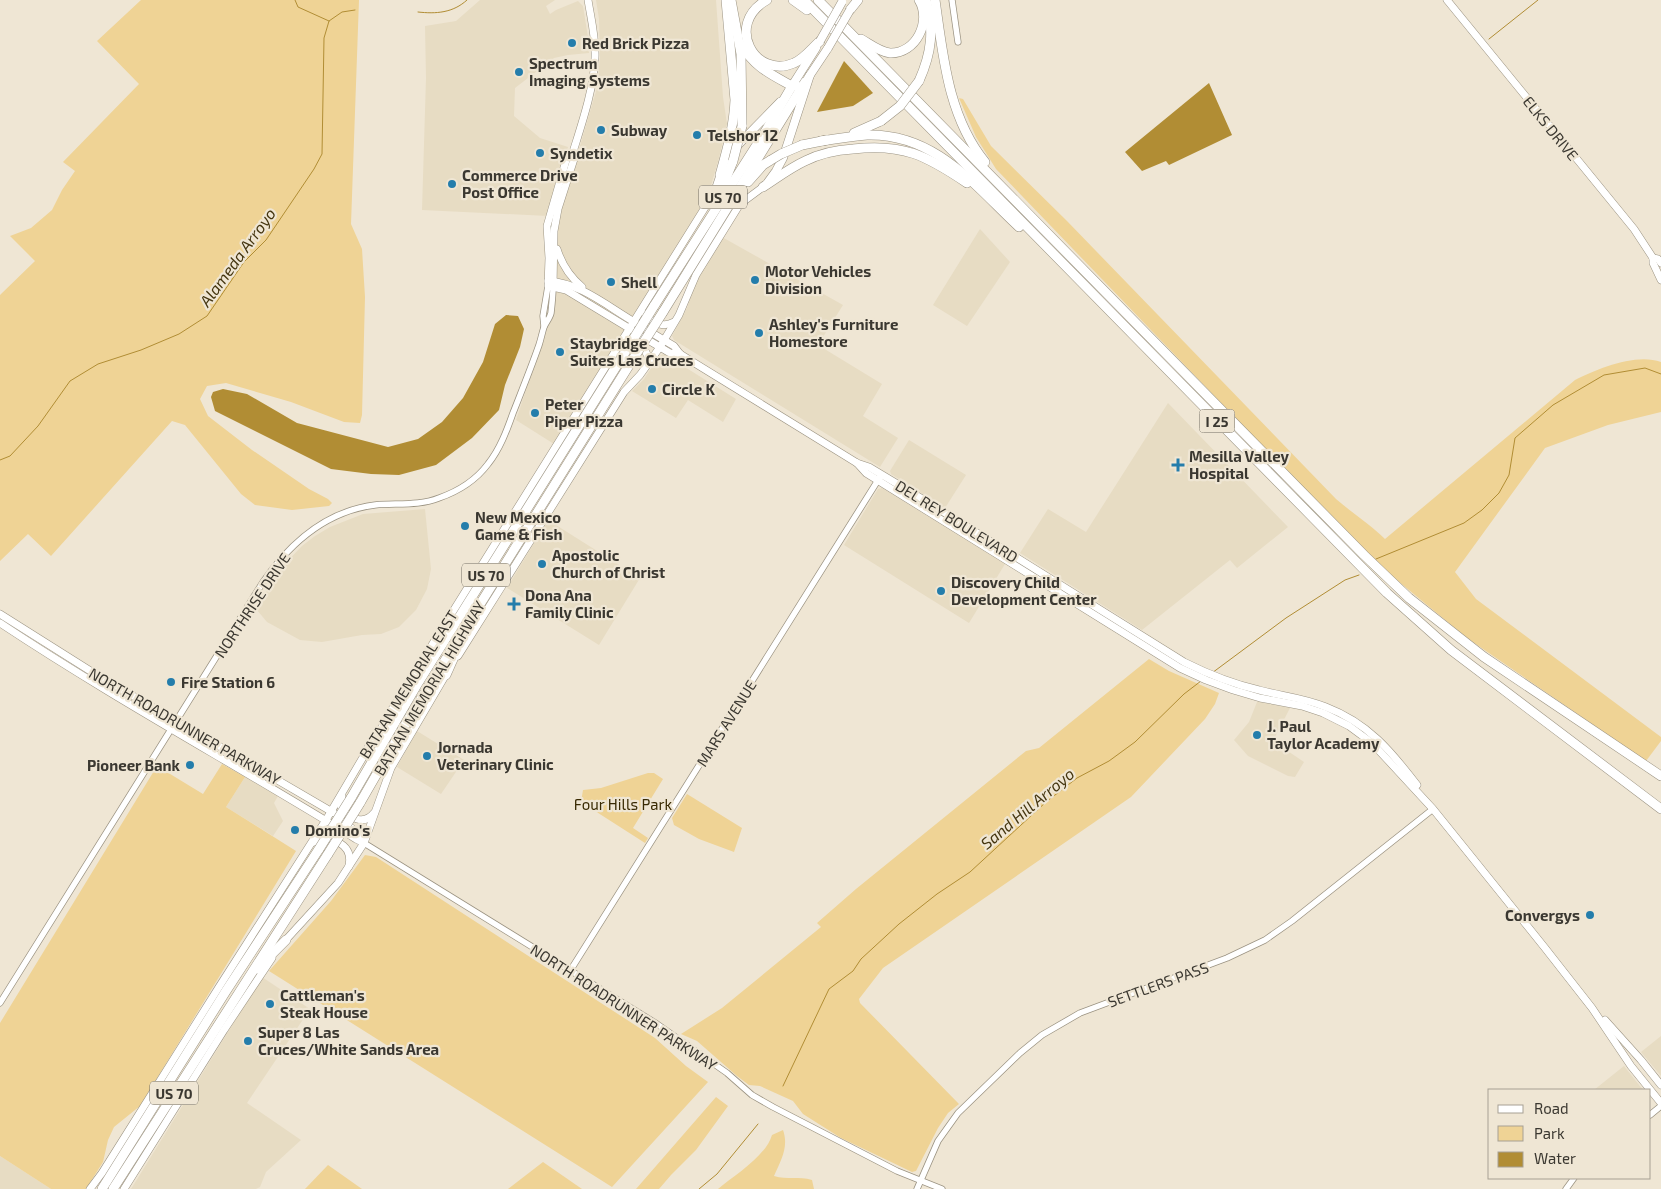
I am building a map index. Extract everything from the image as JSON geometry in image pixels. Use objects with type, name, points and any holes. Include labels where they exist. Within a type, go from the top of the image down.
[{"type":"highway","points":[[720,175],[735,114],[726,0]]},
{"type":"highway","points":[[702,230],[703,224],[723,188],[737,150],[742,126],[742,76],[738,32],[731,0]]},
{"type":"highway","points":[[767,0],[759,4],[746,22],[747,42],[751,50],[759,58],[773,66],[793,64],[799,61],[820,40]]},
{"type":"highway","points":[[793,0],[812,15],[825,22]]},
{"type":"highway","name":"I 25","points":[[804,0],[1387,593],[1428,631],[1465,661],[1661,809]]},
{"type":"highway","name":"I 25","points":[[818,0],[1364,555],[1409,598],[1484,656],[1661,776]]},
{"type":"highway","points":[[850,10],[858,0]]},
{"type":"highway","points":[[852,34],[884,52],[903,50],[915,42],[922,29],[924,11],[919,0]]},
{"type":"highway","points":[[738,189],[771,160],[782,154],[802,145],[863,130],[881,121],[900,106],[919,81],[926,64],[931,43],[931,18],[926,0]]},
{"type":"highway","points":[[935,0],[942,50],[950,88],[965,131],[980,156],[1023,209]]},
{"type":"highway","name":"US 70","points":[[792,86],[842,1]]},
{"type":"highway","name":"US 70","points":[[807,78],[828,48],[850,10]]},
{"type":"highway","points":[[738,32],[746,53],[764,70],[792,86],[797,86],[807,78]]},
{"type":"highway","points":[[763,186],[770,179],[783,158],[807,78]]},
{"type":"highway","name":"BATAAN MEMORIAL HIGHWAY","points":[[113,1189],[360,803],[409,718],[807,78]]},
{"type":"highway","points":[[720,175],[730,152],[776,107],[792,86]]},
{"type":"highway","name":"BATAAN MEMORIAL HIGHWAY","points":[[102,1189],[226,991],[351,798],[418,682],[624,354],[649,306],[702,230],[792,86]]},
{"type":"highway","points":[[822,141],[868,135],[901,139],[932,150],[946,159],[1041,247],[1070,271]]},
{"type":"highway","points":[[763,186],[804,161],[831,151],[886,147],[905,150],[927,158],[996,205]]},
{"type":"highway","points":[[446,675],[470,621]]},
{"type":"highway","points":[[369,746],[418,682]]},
{"type":"highway","points":[[243,984],[286,940]]},
{"type":"highway","points":[[98,1189],[116,1165]]},
{"type":"main road","points":[[551,284],[554,231],[558,209],[574,158],[573,152],[593,79],[594,38],[588,0]]},
{"type":"main road","name":"ELKS DRIVE","points":[[1447,0],[1634,229],[1653,258],[1653,263],[1661,280]]},
{"type":"main road","points":[[551,284],[547,226],[568,157],[573,152]]},
{"type":"main road","name":"BATAAN MEMORIAL EAST","points":[[90,1189],[326,820],[369,746],[632,325],[649,306],[714,193],[720,175]]},
{"type":"main road","points":[[124,1189],[261,974],[286,940],[338,883],[364,843],[391,768],[446,675],[624,392],[640,376],[660,347],[675,322],[696,275],[740,204],[763,186]]},
{"type":"main road","points":[[554,231],[556,248],[565,269],[572,279],[591,295],[589,304]]},
{"type":"main road","name":"ELKS DRIVE","points":[[1653,258],[1658,259],[1661,263]]},
{"type":"main road","name":"DEL REY BOULEVARD","points":[[551,284],[571,285],[591,295],[660,347],[672,354],[680,354]]},
{"type":"main road","name":"DEL REY BOULEVARD","points":[[551,284],[664,340],[676,348],[680,354],[857,462],[866,473],[880,477],[978,538],[1024,562],[1191,665],[1238,684],[1313,702],[1352,720],[1376,737],[1391,752],[1429,800],[1433,809]]},
{"type":"main road","points":[[649,306],[644,312],[646,316],[659,324],[666,326],[675,322]]},
{"type":"main road","points":[[620,344],[633,343],[644,349],[649,358],[648,364]]},
{"type":"main road","name":"DEL REY BOULEVARD","points":[[978,538],[992,552],[1174,665],[1219,686],[1249,696],[1309,708],[1342,722],[1360,734],[1377,748],[1433,809],[1592,1008],[1641,1060],[1661,1086]]},
{"type":"main road","points":[[992,552],[1000,552],[1017,563],[1024,562],[1027,573],[1032,572],[1045,576]]},
{"type":"main road","name":"NORTH ROADRUNNER PARKWAY","points":[[0,614],[92,672],[331,811],[359,834],[364,843]]},
{"type":"main road","name":"NORTH ROADRUNNER PARKWAY","points":[[0,623],[49,656],[326,820],[356,840],[364,843]]},
{"type":"main road","points":[[219,758],[224,750]]},
{"type":"main road","points":[[264,784],[269,775]]},
{"type":"main road","points":[[284,796],[290,787]]},
{"type":"main road","points":[[343,791],[341,807],[356,820],[362,821],[370,818],[378,804]]},
{"type":"main road","points":[[308,848],[323,836],[331,838],[346,847],[350,852],[348,868]]},
{"type":"main road","name":"DEL REY BOULEVARD","points":[[1592,1008],[1631,1066],[1649,1089]]},
{"type":"main road","name":"DEL REY BOULEVARD","points":[[1651,1091],[1661,1104]]},
{"type":"street","points":[[952,0],[958,42]]},
{"type":"street","name":"NORTHRISE DRIVE","points":[[0,1003],[175,721],[269,574],[286,552],[298,541],[330,520],[362,507],[415,504],[438,499],[456,491],[480,474],[489,463],[500,444],[536,352],[544,326],[550,315],[551,284]]},
{"type":"street","name":"MARS AVENUE","points":[[570,971],[880,477]]},
{"type":"street","name":"SETTLERS PASS","points":[[916,1189],[938,1141],[958,1114],[1020,1053],[1047,1032],[1084,1011],[1227,958],[1265,940],[1299,916],[1433,809]]},
{"type":"street","name":"NORTH ROADRUNNER PARKWAY","points":[[364,843],[657,1024],[727,1073],[752,1095],[897,1171],[942,1189]]},
{"type":"street","points":[[1651,1114],[1661,1104]]},
{"type":"shaded area","points":[[480,0],[555,0],[546,6],[550,14],[578,1],[583,6],[589,53],[554,58],[515,88],[514,116],[540,138],[568,147],[548,216],[422,210],[426,78],[425,26],[456,21]]},
{"type":"shaded area","points":[[596,0],[716,0],[723,97],[727,124],[708,196],[554,444],[516,420],[555,303],[555,231],[597,88],[600,57],[599,19]]},
{"type":"shaded area","points":[[980,229],[1010,262],[967,326],[933,305]]},
{"type":"shaded area","points":[[722,237],[843,305],[818,345],[882,384],[863,416],[898,438],[880,467],[674,340],[672,336],[687,308],[696,280]]},
{"type":"shaded area","points":[[664,354],[736,399],[723,422],[688,400],[676,418],[632,391],[644,379],[659,356]]},
{"type":"shaded area","name":"Mesilla Valley Hospital","points":[[1168,403],[1288,527],[1237,568],[1230,560],[1142,630],[1020,553],[1048,509],[1086,532]]},
{"type":"shaded area","points":[[909,440],[966,475],[945,508],[891,474],[890,471]]},
{"type":"shaded area","points":[[882,488],[1005,564],[969,623],[844,545],[878,489]]},
{"type":"shaded area","points":[[425,509],[431,569],[427,589],[416,610],[399,627],[381,634],[362,635],[322,642],[300,640],[267,622],[257,610],[280,569],[302,546],[315,536],[330,527],[363,514]]},
{"type":"shaded area","points":[[548,520],[640,578],[599,645],[507,588]]},
{"type":"shaded area","name":"J. Paul Taylor Academy","points":[[1257,702],[1290,708],[1273,741],[1304,762],[1295,777],[1288,776],[1248,756],[1234,740],[1249,722]]},
{"type":"shaded area","points":[[417,731],[464,760],[441,794],[397,767]]},
{"type":"shaded area","points":[[245,777],[278,796],[274,803],[283,821],[273,836],[226,807]]},
{"type":"shaded area","points":[[262,977],[310,1009],[247,1103],[301,1140],[266,1172],[260,1187],[256,1189],[131,1189]]},
{"type":"shaded area","points":[[1661,1036],[1661,1076],[1641,1052]]},
{"type":"shaded area","points":[[1624,1066],[1642,1089],[1595,1089]]},
{"type":"shaded area","points":[[0,1156],[51,1189],[0,1189]]},
{"type":"green space","points":[[141,0],[359,0],[351,224],[362,249],[365,297],[362,415],[360,423],[344,422],[291,402],[226,383],[207,386],[200,399],[208,416],[252,450],[332,503],[329,506],[292,510],[255,505],[241,494],[185,425],[172,421],[51,556],[28,534],[0,561],[0,295],[35,261],[10,236],[31,228],[52,210],[62,190],[75,171],[63,162],[139,84],[97,41]]},
{"type":"green space","points":[[959,98],[963,99],[991,146],[1067,221],[1336,499],[1385,539],[1575,380],[1617,363],[1640,359],[1661,362],[1661,412],[1608,425],[1545,448],[1455,572],[1476,599],[1661,737],[1661,741],[1646,761],[1467,638],[1381,567],[996,169],[976,137]]},
{"type":"green space","points":[[1149,659],[1169,671],[1219,693],[1215,704],[1205,719],[1131,797],[883,968],[859,999],[860,1003],[959,1104],[948,1113],[938,1128],[916,1171],[912,1172],[841,1138],[803,1114],[793,1101],[760,1086],[749,1085],[697,1041],[681,1034],[722,1008],[821,927],[817,923],[856,889],[1026,751],[1039,748]]},
{"type":"green space","points":[[222,764],[245,777],[226,807],[296,851],[140,1106],[114,1127],[108,1140],[103,1162],[86,1189],[51,1189],[0,1156],[0,1023],[157,766],[203,794]]},
{"type":"green space","name":"Four Hills Park","points":[[648,773],[654,773],[663,779],[633,828],[648,838],[645,843],[581,802],[583,790],[601,788]]},
{"type":"green space","points":[[687,794],[742,828],[734,852],[699,839],[674,825],[672,818]]},
{"type":"green space","points":[[365,855],[376,857],[655,1038],[686,1066],[708,1082],[612,1187],[269,971],[331,901]]},
{"type":"green space","points":[[716,1097],[728,1106],[696,1150],[659,1189],[636,1189]]},
{"type":"green space","points":[[783,1130],[785,1148],[774,1176],[812,1180],[814,1189],[718,1189],[757,1158],[769,1143],[772,1135]]},
{"type":"green space","points":[[543,1162],[582,1189],[508,1189]]},
{"type":"green space","points":[[328,1165],[362,1189],[305,1189]]},
{"type":"water","points":[[844,61],[873,93],[853,106],[817,112]]},
{"type":"water","points":[[1209,83],[1232,135],[1169,165],[1166,161],[1142,171],[1125,152]]},
{"type":"water","points":[[506,315],[518,316],[524,329],[520,347],[505,385],[499,410],[472,438],[436,465],[399,475],[331,469],[215,411],[211,397],[213,392],[223,389],[247,394],[297,423],[388,447],[418,439],[442,422],[463,398],[483,362],[495,324]]},
{"type":"waterway","points":[[295,0],[298,7],[329,21]]},
{"type":"waterway","name":"Alameda Arroyo","points":[[418,12],[444,12],[456,8],[467,0]]},
{"type":"waterway","points":[[1489,39],[1538,0]]},
{"type":"waterway","name":"Alameda Arroyo","points":[[0,460],[10,456],[38,426],[70,381],[98,364],[141,350],[179,334],[207,316],[244,262],[266,240],[322,154],[324,38],[329,21],[342,12],[355,10]]},
{"type":"waterway","name":"Sand Hill Arroyo","points":[[1376,559],[1464,523],[1482,510],[1499,493],[1509,475],[1515,438],[1553,405],[1604,375],[1645,368],[1661,374]]},
{"type":"waterway","name":"Sand Hill Arroyo","points":[[1212,673],[1286,618],[1345,580],[1359,575]]},
{"type":"waterway","name":"Sand Hill Arroyo","points":[[783,1086],[829,989],[853,971],[861,959],[899,924],[937,894],[970,872],[1046,802],[1077,778],[1109,761],[1135,742],[1184,694],[1201,681]]},
{"type":"waterway","name":"Sand Hill Arroyo","points":[[699,1189],[717,1174],[758,1124]]},
{"type":"place","name":"Red Brick Pizza","points":[[572,43]]},
{"type":"place","name":"Spectrum Imaging Systems","points":[[519,72]]},
{"type":"place","name":"Subway","points":[[601,130]]},
{"type":"place","name":"Telshor 12","points":[[697,135]]},
{"type":"place","name":"Syndetix","points":[[540,153]]},
{"type":"place","name":"Commerce Drive Post Office","points":[[452,184]]},
{"type":"place","name":"Motor Vehicles Division","points":[[755,280]]},
{"type":"place","name":"Shell","points":[[611,282]]},
{"type":"place","name":"Ashley's Furniture Homestore","points":[[759,333]]},
{"type":"place","name":"Staybridge Suites Las Cruces","points":[[560,352]]},
{"type":"place","name":"Circle K","points":[[652,389]]},
{"type":"place","name":"Peter Piper Pizza","points":[[535,413]]},
{"type":"place","name":"Mesilla Valley Hospital","points":[[1178,465]]},
{"type":"place","name":"New Mexico Game & Fish","points":[[465,526]]},
{"type":"place","name":"Apostolic Church of Christ","points":[[542,564]]},
{"type":"place","name":"Discovery Child Development Center","points":[[941,591]]},
{"type":"place","name":"Dona Ana Family Clinic","points":[[514,604]]},
{"type":"place","name":"Fire Station 6","points":[[171,682]]},
{"type":"place","name":"J. Paul Taylor Academy","points":[[1257,735]]},
{"type":"place","name":"Jornada Veterinary Clinic","points":[[427,756]]},
{"type":"place","name":"Pioneer Bank","points":[[190,765]]},
{"type":"place","name":"Domino's","points":[[295,830]]},
{"type":"place","name":"Convergys","points":[[1590,915]]},
{"type":"place","name":"Cattleman's Steak House","points":[[270,1004]]},
{"type":"place","name":"Super 8 Las Cruces/White Sands Area","points":[[248,1041]]}]
